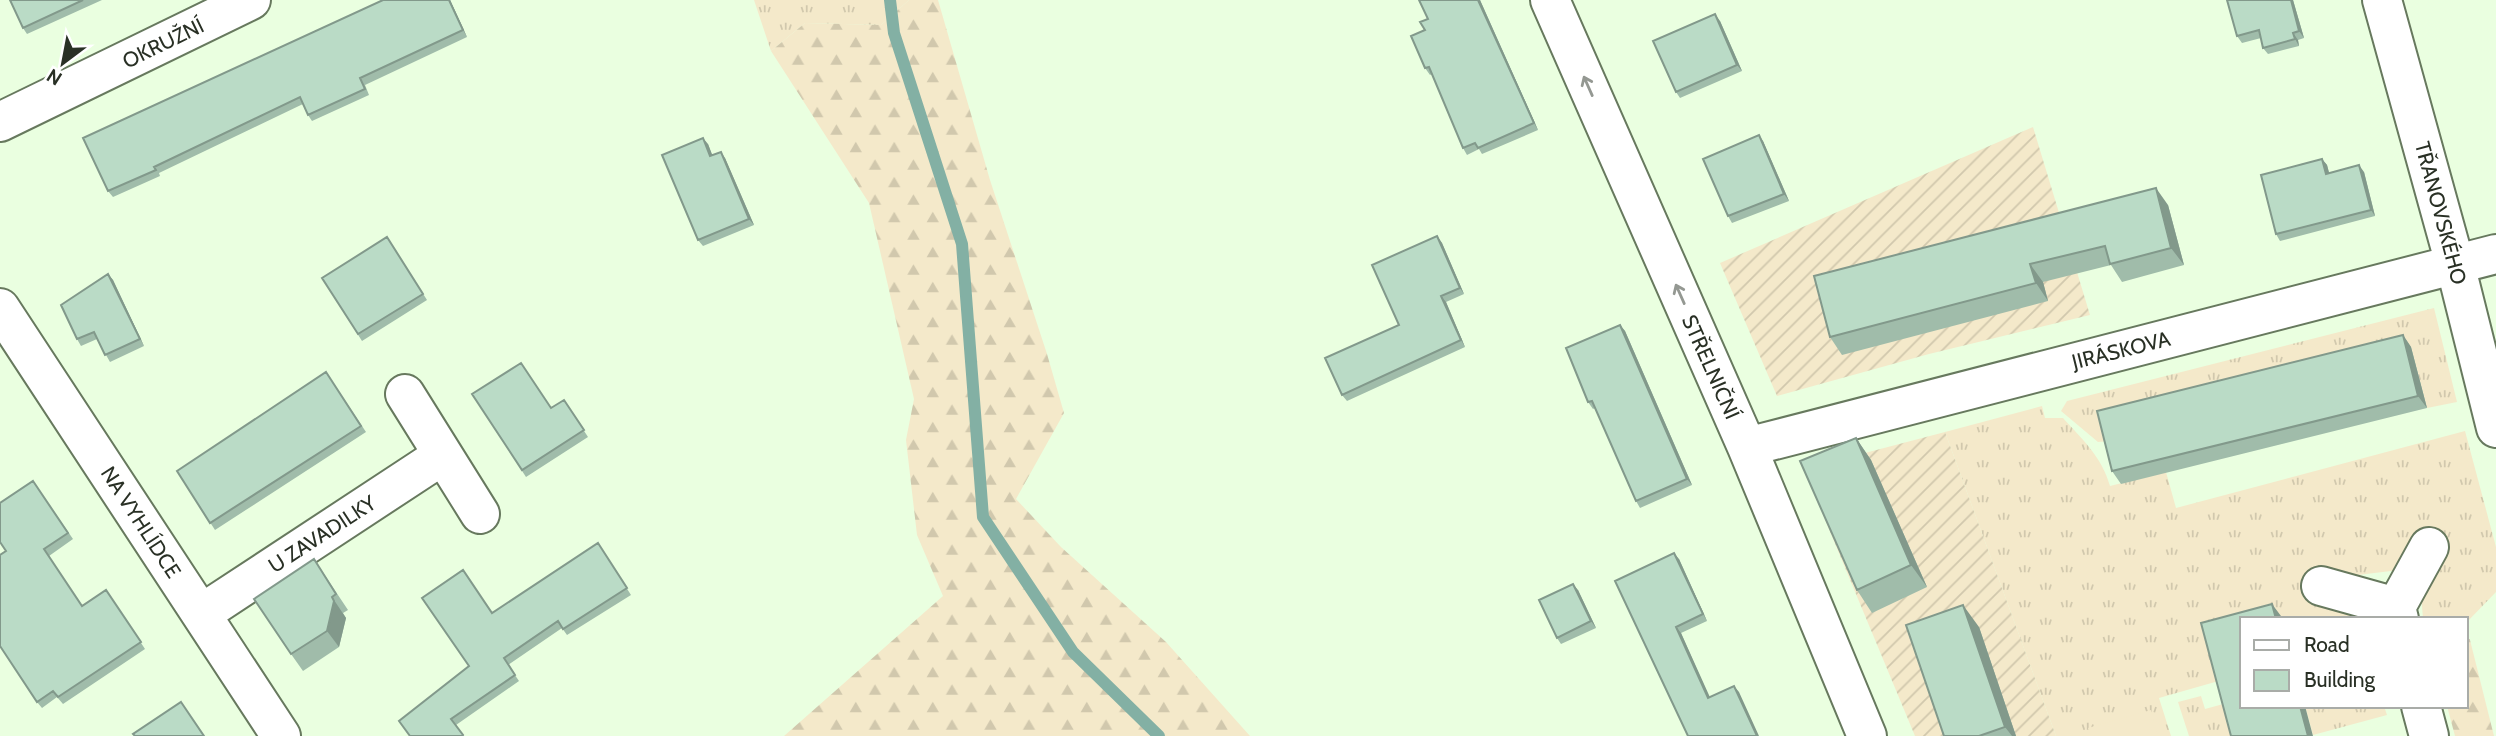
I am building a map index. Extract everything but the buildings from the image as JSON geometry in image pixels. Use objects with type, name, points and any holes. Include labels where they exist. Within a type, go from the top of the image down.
[{"type":"street","name":"OKRUŽNÍ","points":[[0,122],[251,0]]},
{"type":"street","name":"STŘELNIČNÍ","points":[[1550,0],[1747,447],[1867,736]]},
{"type":"street","name":"TŘANOVSKÉHO","points":[[2382,0],[2455,264],[2496,428]]},
{"type":"street","name":"JIRÁSKOVA","points":[[1747,447],[2496,254]]},
{"type":"street","name":"NA VYHLÍDCE","points":[[0,309],[281,736]]},
{"type":"street","points":[[405,394],[480,514]]},
{"type":"street","name":"U ZAVADILKY","points":[[201,614],[443,454]]},
{"type":"street","points":[[2321,586],[2397,613],[2429,547]]},
{"type":"street","points":[[2422,708],[2429,736]]},
{"type":"green space","points":[[754,0],[909,0],[881,25],[805,23],[771,51]]},
{"type":"green space","points":[[909,0],[938,0],[990,180],[1064,413],[1016,499],[1061,547],[1166,642],[1250,736],[784,736],[943,596],[917,535],[906,440],[914,399],[869,203],[771,51],[805,23],[881,25]]},
{"type":"green space","points":[[2033,127],[2090,315],[1929,354],[1777,396],[1720,263]]},
{"type":"green space","points":[[2434,308],[2457,402],[2427,408],[2411,347],[2110,441],[2098,442],[2061,411],[2067,401]]},
{"type":"green space","points":[[2042,406],[2045,418],[2063,418],[2084,441],[2097,457],[2110,486],[2166,472],[2176,508],[2465,431],[2496,547],[2496,592],[2468,621],[2468,617],[2423,617],[2421,593],[2399,570],[2358,575],[2320,572],[2373,617],[2240,617],[2240,625],[2222,680],[2159,698],[2171,736],[2056,736],[1945,432]]},
{"type":"green space","points":[[1945,432],[2056,736],[1915,736],[1804,469]]},
{"type":"green space","points":[[2468,640],[2494,736],[2455,736],[2448,708],[2468,708]]},
{"type":"green space","points":[[2201,696],[2205,709],[2227,703],[2236,736],[2189,736],[2178,702]]},
{"type":"green space","points":[[2306,708],[2385,708],[2387,715],[2313,735]]},
{"type":"green space","points":[[2151,710],[2158,736],[2091,736],[2088,728]]},
{"type":"waterway","points":[[890,0],[894,33],[962,244],[983,517],[1073,652],[1159,736]]}]
